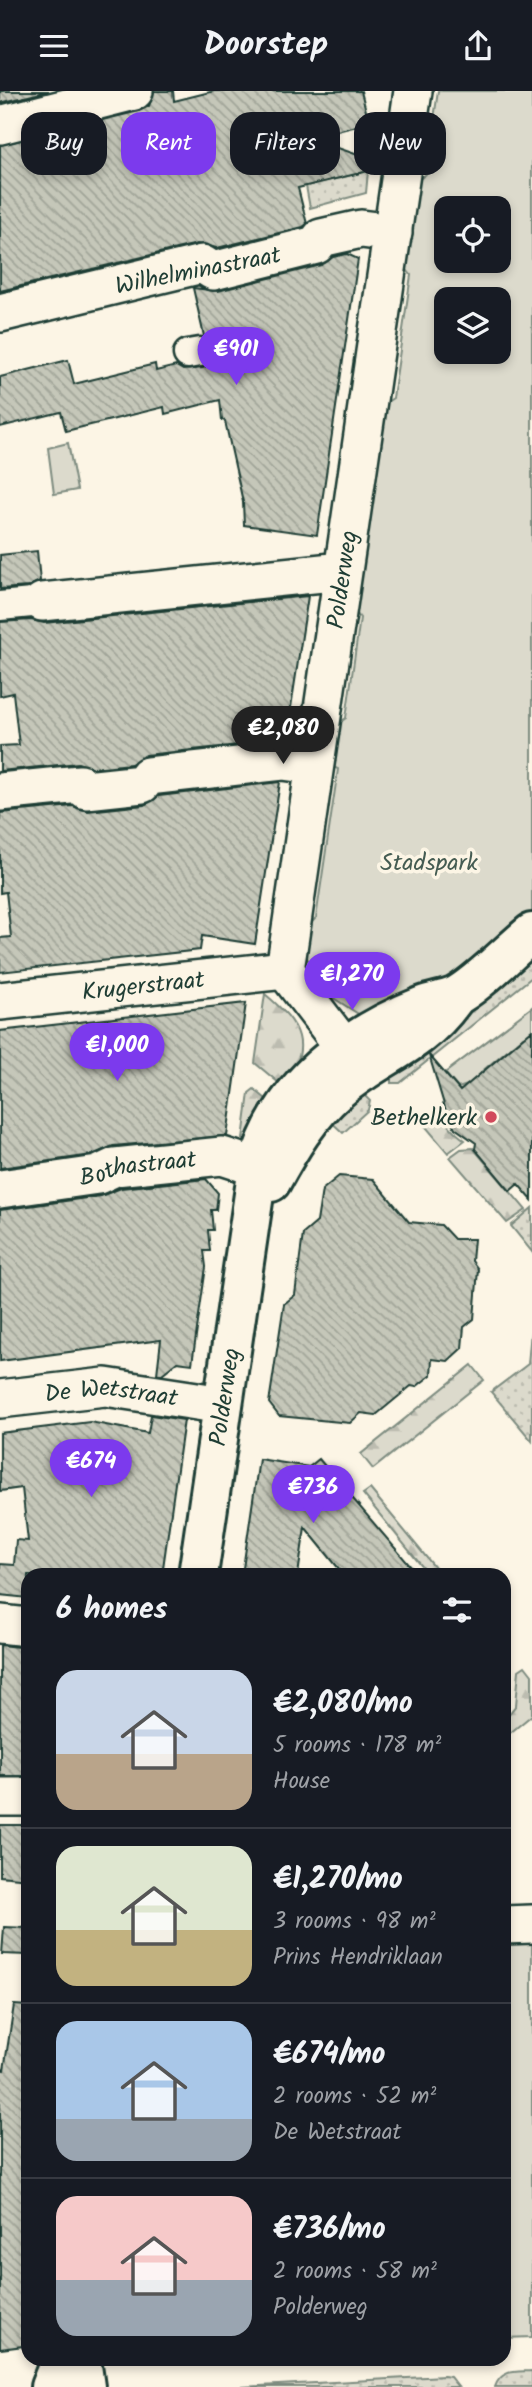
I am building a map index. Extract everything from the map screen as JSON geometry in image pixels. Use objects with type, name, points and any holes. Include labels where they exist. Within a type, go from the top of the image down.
[{"type":"main road","name":"Polderweg","points":[[199,1568],[251,1217],[267,1170],[273,1125],[317,1070],[353,1060],[393,1020],[456,996],[532,933]]},
{"type":"main road","points":[[50,2387],[58,2366]]},
{"type":"main road","points":[[82,2366],[85,2387]]},
{"type":"street","points":[[0,125],[134,91]]},
{"type":"street","name":"Polderweg","points":[[285,970],[312,765],[413,91]]},
{"type":"street","name":"Wilhelminastraat","points":[[0,313],[202,264],[213,271],[316,246],[321,238],[361,229],[393,233]]},
{"type":"street","points":[[0,606],[342,571]]},
{"type":"street","points":[[0,792],[80,784],[86,790],[142,784],[148,776],[283,761],[312,765]]},
{"type":"street","points":[[285,970],[353,1060]]},
{"type":"street","name":"Krugerstraat","points":[[0,1001],[285,970]]},
{"type":"street","name":"Bothastraat","points":[[0,1189],[98,1175],[115,1167],[222,1156],[267,1170]]},
{"type":"street","name":"De Wetstraat","points":[[0,1399],[105,1387],[223,1405]]},
{"type":"street","points":[[0,1624],[21,1626]]},
{"type":"street","points":[[0,1797],[21,1797]]},
{"type":"street","points":[[511,1925],[532,1924]]},
{"type":"green space","name":"Stadspark","points":[[438,91],[532,91],[532,914],[458,974],[375,1016],[360,1015],[332,997],[302,950],[301,933],[316,918],[338,769],[326,764],[331,729],[346,718],[360,618],[349,603],[377,409],[393,398],[411,275],[400,261],[411,186],[425,175],[446,175],[446,112],[435,112]]},
{"type":"green space","points":[[354,174],[368,175],[366,193],[310,208],[306,186]]},
{"type":"green space","points":[[68,443],[77,490],[54,494],[48,448]]},
{"type":"green space","points":[[532,952],[532,977],[400,1083],[391,1083],[391,1074]]},
{"type":"green space","points":[[265,994],[288,1016],[299,1036],[298,1060],[285,1088],[255,1063]]},
{"type":"green space","points":[[532,1007],[532,1040],[528,1041],[523,1037],[481,1072],[480,1081],[458,1088],[445,1073]]},
{"type":"green space","points":[[357,1088],[370,1101],[368,1110],[343,1133],[326,1117]]},
{"type":"green space","points":[[254,1089],[272,1104],[254,1143],[243,1139],[249,1093]]},
{"type":"green space","points":[[442,1105],[449,1125],[465,1140],[448,1153],[421,1121]]},
{"type":"green space","points":[[473,1148],[526,1210],[507,1223],[450,1157],[461,1149]]},
{"type":"green space","points":[[532,1208],[532,1252],[511,1226]]},
{"type":"green space","points":[[532,1320],[532,1441],[491,1392],[528,1364]]},
{"type":"green space","points":[[472,1365],[484,1380],[373,1469],[361,1454]]},
{"type":"green space","points":[[370,1489],[435,1568],[423,1568],[363,1494]]},
{"type":"green space","points":[[525,1666],[532,1675],[532,1715],[511,1732],[511,1711],[516,1705],[519,1670]]},
{"type":"green space","points":[[532,1936],[532,2337],[511,2338],[511,1937]]},
{"type":"green space","points":[[532,2371],[532,2387],[495,2387],[505,2374]]},
{"type":"green space","points":[[450,2377],[458,2387],[240,2387]]},
{"type":"building","points":[[0,91],[49,91],[0,103]]},
{"type":"building","points":[[154,91],[173,91],[174,101],[214,91],[361,91],[366,112],[354,112],[354,127],[340,130],[340,112],[230,112],[230,175],[340,175],[340,149],[354,154],[354,175],[298,188],[307,224],[303,227],[217,248],[197,244],[0,291],[0,145],[21,140],[21,175],[107,175],[107,119],[121,115],[121,175],[216,175],[216,112],[135,112],[149,106]]},
{"type":"building","points":[[347,254],[358,259],[317,535],[244,525],[243,502],[225,421],[222,420],[220,400],[165,414],[164,407],[66,431],[61,412],[0,427],[0,377],[68,360],[74,384],[155,364],[156,371],[176,366],[183,370],[203,368],[215,358],[216,350],[212,341],[204,336],[193,288],[218,291],[321,265],[333,257]]},
{"type":"building","points":[[37,551],[40,581],[28,587],[0,589],[0,555]]},
{"type":"building","points":[[308,596],[286,740],[146,755],[131,764],[93,768],[78,763],[0,771],[0,746],[19,745],[13,693],[0,696],[0,622],[31,620],[44,623]]},
{"type":"building","points":[[280,782],[255,944],[202,936],[200,950],[0,972],[0,938],[11,937],[6,892],[0,893],[0,813],[73,806],[88,811],[144,805],[159,796]]},
{"type":"building","points":[[246,1003],[227,1136],[113,1146],[92,1155],[0,1168],[0,1031]]},
{"type":"building","name":"Bethelkerk","points":[[532,1030],[532,1200],[518,1184],[510,1191],[475,1149],[476,1143],[455,1128],[446,1111],[429,1055],[460,1091]]},
{"type":"building","points":[[339,1176],[373,1179],[409,1222],[441,1225],[454,1239],[474,1239],[472,1261],[478,1269],[474,1319],[464,1327],[462,1348],[448,1361],[432,1359],[431,1375],[416,1387],[411,1386],[376,1415],[361,1413],[350,1423],[279,1416],[269,1403],[284,1304],[295,1295],[303,1234],[317,1222],[322,1190]]},
{"type":"building","points":[[206,1179],[218,1193],[216,1210],[211,1210],[213,1230],[208,1230],[210,1251],[204,1251],[206,1267],[192,1364],[177,1362],[162,1374],[157,1374],[161,1340],[0,1361],[0,1210],[101,1196],[121,1188]]},
{"type":"building","points":[[151,1415],[184,1420],[163,1568],[21,1568],[21,1597],[0,1595],[0,1564],[14,1565],[16,1540],[28,1541],[22,1488],[0,1491],[0,1433],[90,1422],[148,1433]]},
{"type":"building","points":[[259,1459],[309,1467],[319,1459],[412,1568],[338,1568],[305,1527],[299,1568],[243,1568]]},
{"type":"building","points":[[0,1645],[21,1647],[21,1776],[0,1776]]},
{"type":"building","points":[[0,1825],[21,1825],[21,1878],[0,1876]]},
{"type":"building","points":[[4,1927],[21,1928],[21,1955],[2,1954]]},
{"type":"building","points":[[14,2005],[21,2006],[21,2346],[0,2349],[0,2069],[4,2070]]},
{"type":"place","name":"Bethelkerk","points":[[491,1117]]}]
